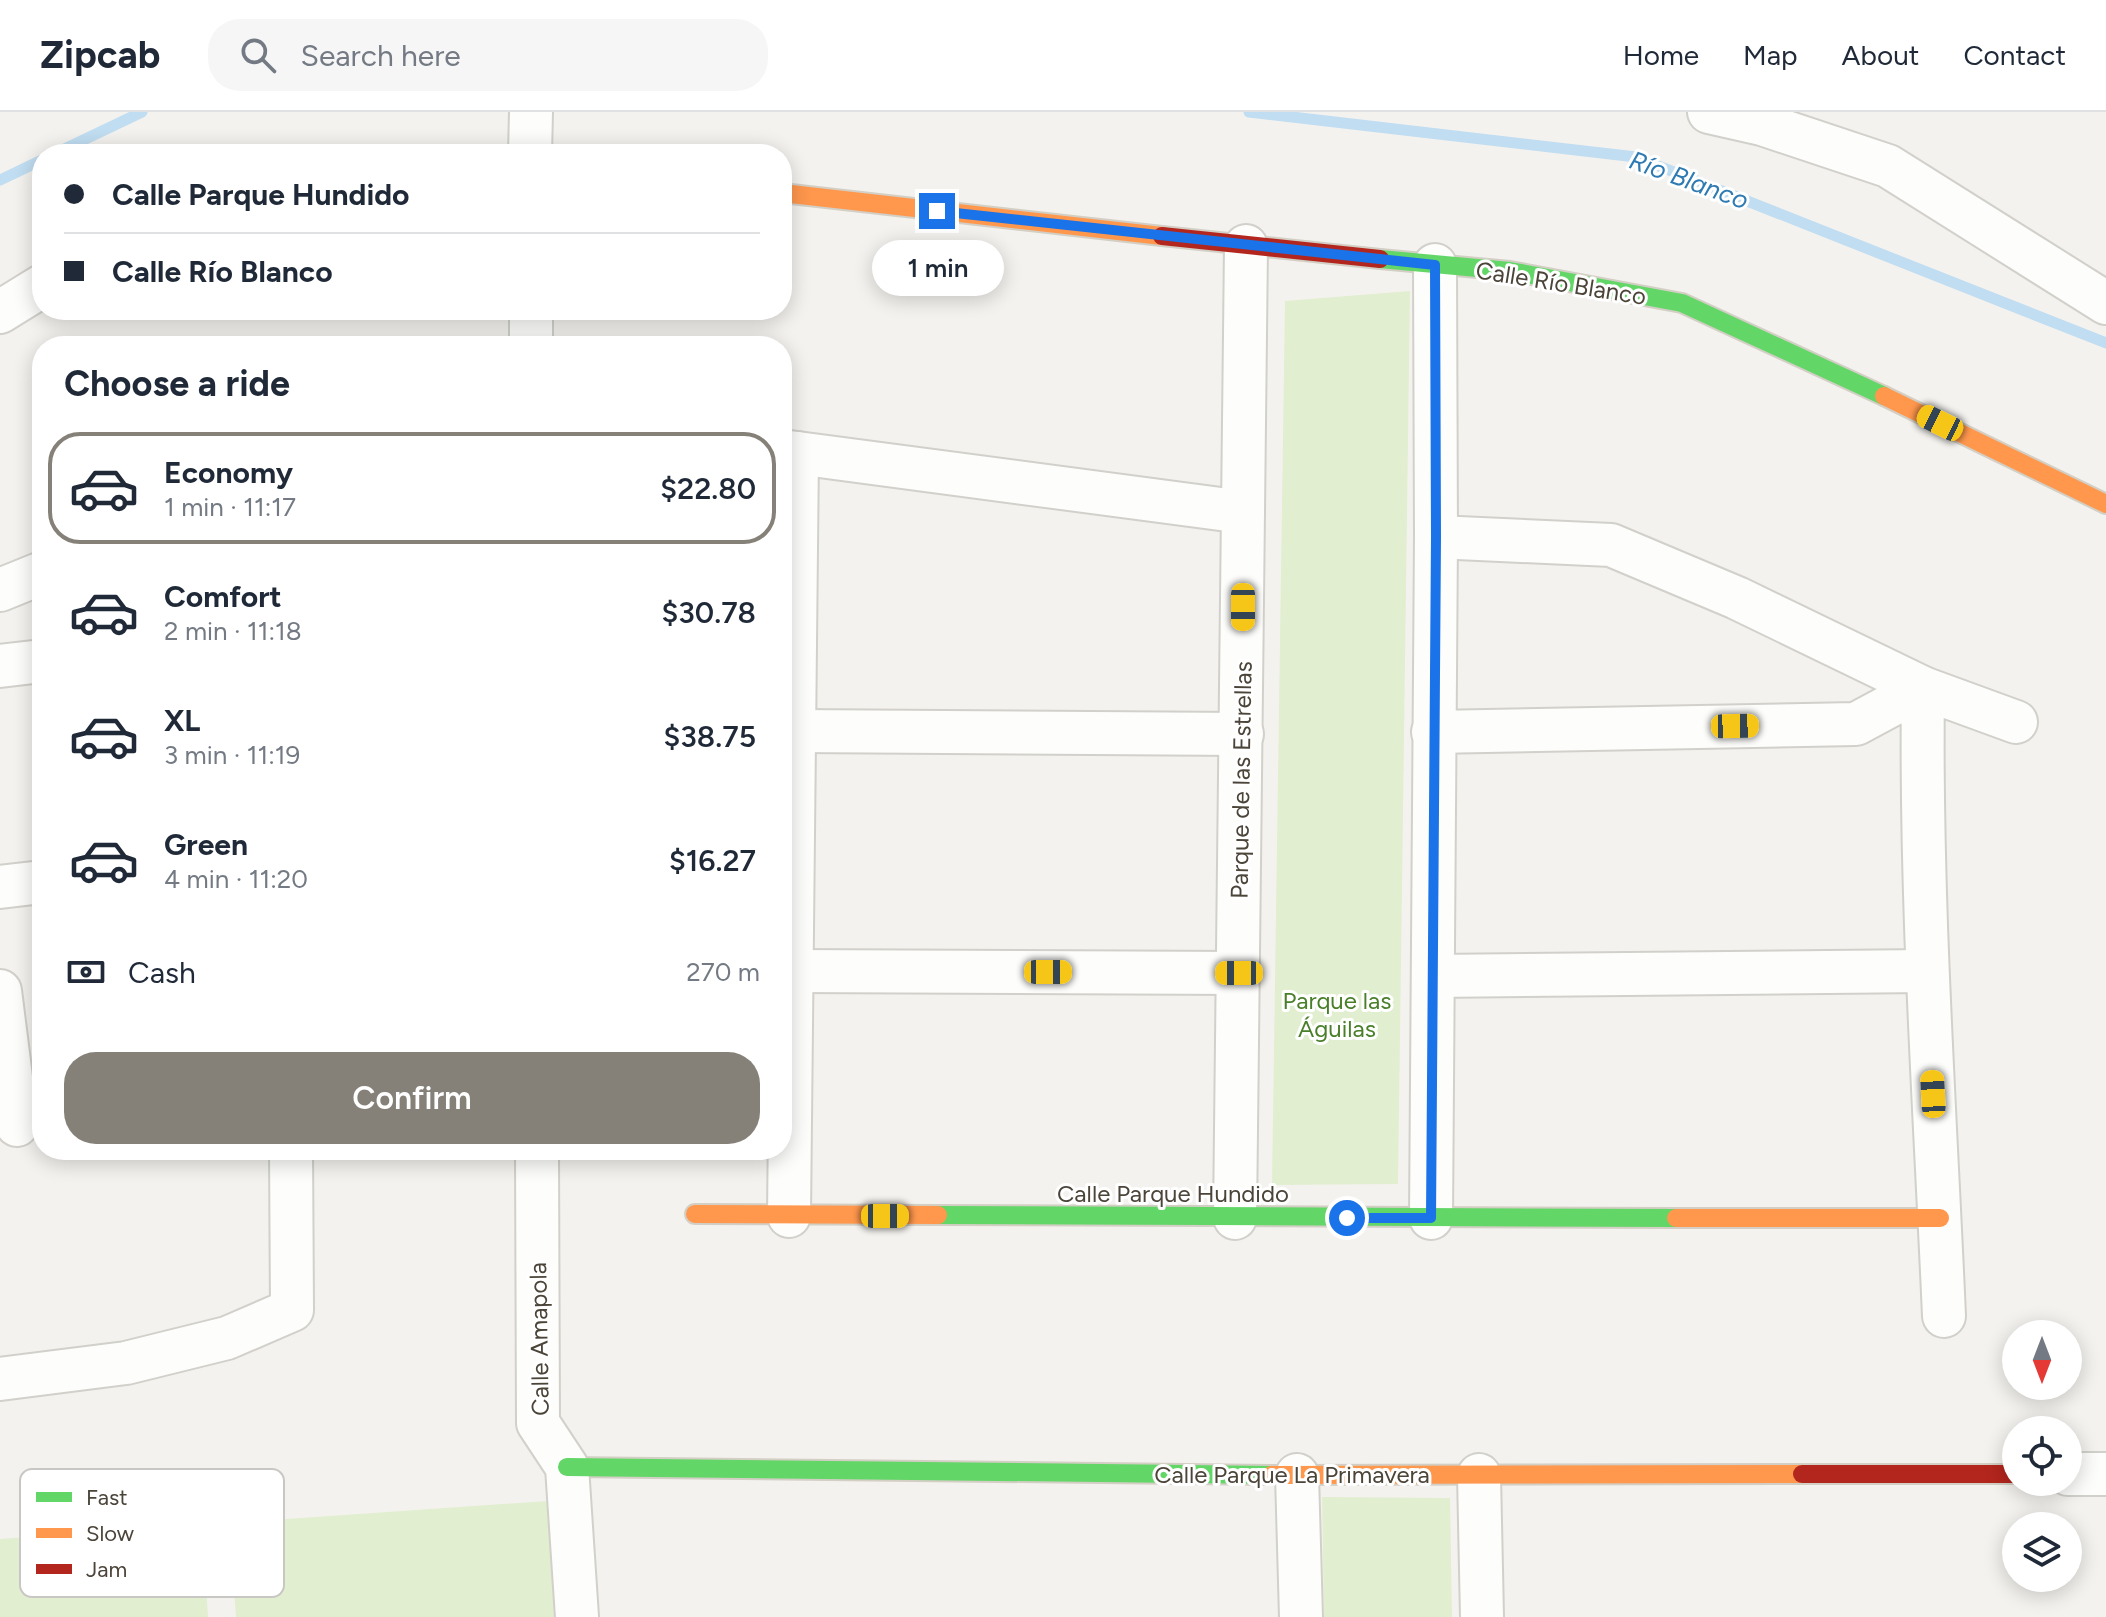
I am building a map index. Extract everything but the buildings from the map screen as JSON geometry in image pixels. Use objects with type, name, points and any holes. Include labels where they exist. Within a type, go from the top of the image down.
[{"type":"street","points":[[530,144],[531,112]]},
{"type":"street","points":[[1709,112],[1762,124],[1888,166],[2106,303]]},
{"type":"street","name":"Calle Río Blanco","points":[[792,194],[1246,246],[1510,271],[1682,303],[1912,409],[2106,504]]},
{"type":"street","name":"Parque de las Estrellas","points":[[1235,1218],[1246,246]]},
{"type":"street","points":[[1431,1218],[1435,265]]},
{"type":"street","points":[[0,312],[32,292]]},
{"type":"street","points":[[792,452],[1243,512]]},
{"type":"street","points":[[1436,537],[1611,545],[1737,598],[1923,688],[2016,722]]},
{"type":"street","points":[[792,545],[796,731],[792,971],[1239,973]]},
{"type":"street","points":[[0,590],[32,577]]},
{"type":"street","points":[[0,666],[32,662]]},
{"type":"street","points":[[1433,732],[1856,724],[1923,688]]},
{"type":"street","points":[[1923,688],[1927,971],[1944,1316]]},
{"type":"street","points":[[796,731],[1242,734]]},
{"type":"street","points":[[0,887],[32,883]]},
{"type":"street","points":[[1433,976],[1927,971]]},
{"type":"street","points":[[0,991],[20,1125]]},
{"type":"street","points":[[0,1379],[126,1363],[227,1338],[292,1310],[291,1160]]},
{"type":"street","name":"Calle Amapola","points":[[537,1160],[538,1423],[567,1467],[577,1617]]},
{"type":"street","points":[[789,1216],[790,1160]]},
{"type":"street","name":"Calle Parque Hundido","points":[[695,1214],[1940,1218]]},
{"type":"street","name":"Calle Parque La Primavera","points":[[567,1467],[1297,1475],[2002,1474]]},
{"type":"street","points":[[2082,1474],[2106,1474]]},
{"type":"street","points":[[1297,1475],[1301,1617]]},
{"type":"street","points":[[1479,1475],[1482,1617]]},
{"type":"green space","name":"Parque las Águilas","points":[[1410,291],[1398,1184],[1272,1185],[1285,301]]},
{"type":"green space","points":[[1322,1497],[1450,1498],[1452,1617],[1324,1617]]},
{"type":"green space","points":[[548,1501],[556,1617],[236,1617],[235,1597],[284,1597],[284,1519]]},
{"type":"green space","points":[[20,1538],[20,1597],[207,1597],[208,1617],[0,1617],[0,1539]]},
{"type":"waterway","name":"Río Blanco","points":[[75,144],[142,112]]},
{"type":"waterway","name":"Río Blanco","points":[[1249,112],[1636,157],[2106,343]]},
{"type":"waterway","name":"Río Blanco","points":[[0,180],[32,165]]},
{"type":"traffic: fast","points":[[1380,259],[1510,271],[1682,303],[1884,396]]},
{"type":"traffic: fast","points":[[938,1215],[1676,1218]]},
{"type":"traffic: fast","points":[[567,1467],[1271,1475]]},
{"type":"traffic: slow","points":[[792,194],[1162,236]]},
{"type":"traffic: slow","points":[[1884,396],[2106,504]]},
{"type":"traffic: slow","points":[[695,1214],[938,1215]]},
{"type":"traffic: slow","points":[[1676,1218],[1940,1218]]},
{"type":"traffic: slow","points":[[1271,1475],[1802,1474]]},
{"type":"traffic: jam","points":[[1162,236],[1380,259]]},
{"type":"traffic: jam","points":[[1802,1474],[2002,1474]]},
{"type":"route","points":[[937,211],[1435,265],[1431,1218],[1347,1218]]}]
